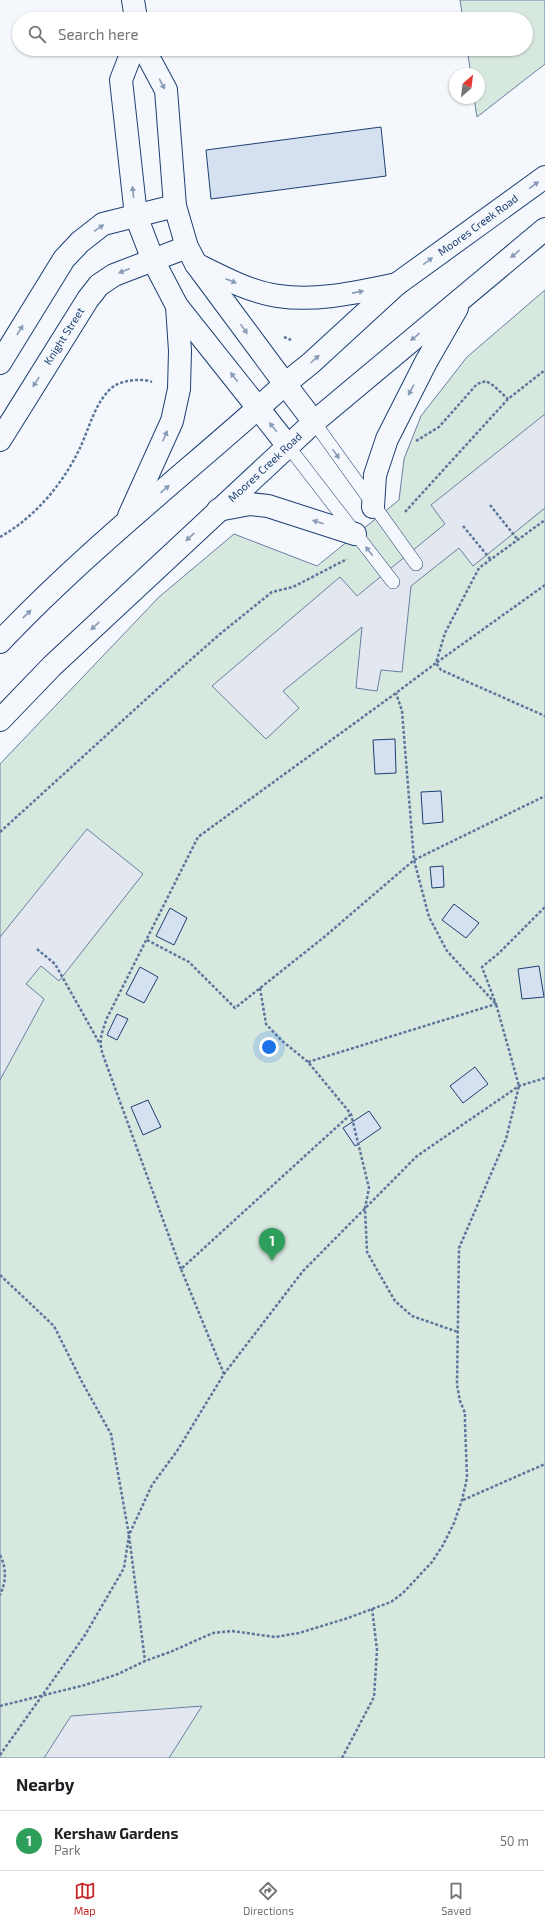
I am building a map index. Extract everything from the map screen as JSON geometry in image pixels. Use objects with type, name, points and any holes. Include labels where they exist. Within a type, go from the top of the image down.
[{"type":"main road","points":[[133,0],[135,12]]},
{"type":"main road","points":[[131,56],[121,80],[136,216],[153,260],[178,306],[288,446]]},
{"type":"main road","points":[[148,56],[166,90],[175,206],[191,255],[314,422]]},
{"type":"main road","name":"Moores Creek Road","points":[[0,642],[26,615],[126,523],[311,363],[397,284],[545,177]]},
{"type":"main road","points":[[0,363],[64,259],[80,242],[104,224],[175,206]]},
{"type":"main road","name":"Moores Creek Road","points":[[0,720],[52,666],[314,422],[545,229]]},
{"type":"main road","points":[[191,255],[229,281],[277,296],[298,298],[339,295],[397,284]]},
{"type":"main road","name":"Knight Street","points":[[0,440],[88,299],[99,286],[114,275],[153,260],[191,255]]},
{"type":"main road","points":[[373,507],[374,475],[387,439],[426,362],[465,295]]},
{"type":"main road","points":[[126,523],[172,421],[179,389],[180,351],[178,306]]},
{"type":"main road","points":[[218,510],[250,504],[268,506],[355,534]]},
{"type":"lane","points":[[314,422],[373,507],[416,564]]},
{"type":"lane","points":[[288,446],[393,582]]},
{"type":"path","points":[[409,508],[508,399],[545,370]]},
{"type":"path","points":[[0,537],[15,529],[40,507],[61,479],[78,451],[100,402],[114,386],[131,380],[155,383]]},
{"type":"path","points":[[414,442],[439,427],[476,384],[486,382],[508,399]]},
{"type":"path","points":[[490,505],[518,540]]},
{"type":"path","points":[[436,663],[445,633],[479,568],[545,520]]},
{"type":"path","points":[[464,526],[491,560]]},
{"type":"path","points":[[0,832],[190,660],[272,592],[294,587],[346,560]]},
{"type":"path","points":[[100,1044],[101,1035],[107,1018],[198,837],[396,694],[436,663],[545,586]]},
{"type":"path","points":[[436,663],[441,670],[545,716]]},
{"type":"path","points":[[396,694],[402,711],[414,860],[429,917],[447,951],[496,1004]]},
{"type":"path","points":[[147,940],[189,962],[235,1008],[323,938],[414,860],[545,796]]},
{"type":"path","points":[[0,1706],[39,1698],[118,1674],[145,1660],[170,1652],[213,1633],[232,1631],[275,1637],[299,1633],[391,1602],[403,1593],[432,1562],[443,1545],[454,1523],[462,1500],[467,1478],[465,1413],[460,1401],[457,1385],[459,1248],[506,1139],[519,1086],[496,1004],[482,967],[499,953],[545,907]]},
{"type":"path","points":[[37,949],[55,964],[100,1044],[181,1269],[224,1374]]},
{"type":"path","points":[[260,988],[266,1024],[281,1040],[308,1062],[351,1114],[369,1188],[365,1208],[367,1252],[395,1301],[412,1316],[458,1332]]},
{"type":"path","points":[[308,1062],[496,1004]]},
{"type":"path","points":[[0,1755],[85,1635],[124,1568],[129,1535],[152,1485],[177,1451],[224,1374],[303,1271],[417,1156],[519,1086],[545,1078]]},
{"type":"path","points":[[181,1269],[351,1114]]},
{"type":"path","points":[[0,1275],[54,1326],[82,1382],[111,1434],[129,1535],[145,1660]]},
{"type":"path","points":[[462,1500],[545,1464]]},
{"type":"path","points":[[0,1555],[3,1561],[6,1576],[0,1596]]},
{"type":"path","points":[[342,1758],[374,1697],[377,1650],[372,1608]]},
{"type":"shaded area","points":[[460,0],[545,0],[545,64],[477,117],[475,104],[485,104],[485,68],[470,68],[468,56],[533,56],[533,12],[462,12]]},
{"type":"shaded area","points":[[545,290],[545,1758],[0,1758],[0,764],[159,597],[234,534],[317,566],[399,500],[404,459],[421,416],[467,357]]},
{"type":"shaded area","points":[[545,414],[545,508],[473,566],[459,548],[411,586],[402,672],[381,670],[377,691],[356,688],[362,627],[283,691],[299,708],[266,739],[212,686],[340,577],[357,596],[445,524],[431,505]]},
{"type":"shaded area","points":[[87,829],[143,874],[59,981],[41,966],[26,984],[44,999],[0,1080],[0,937]]},
{"type":"shaded area","points":[[202,1706],[169,1758],[44,1758],[71,1716]]},
{"type":"building","points":[[381,127],[386,176],[211,199],[206,150]]},
{"type":"building","points":[[395,739],[396,773],[375,774],[373,740]]},
{"type":"building","points":[[441,791],[443,822],[423,824],[421,792]]},
{"type":"building","points":[[443,866],[444,887],[432,888],[430,867]]},
{"type":"building","points":[[454,904],[479,923],[466,938],[442,920]]},
{"type":"building","points":[[170,908],[187,918],[174,945],[156,936]]},
{"type":"building","points":[[539,966],[544,997],[522,999],[518,969]]},
{"type":"building","points":[[140,967],[158,977],[144,1003],[126,994]]},
{"type":"building","points":[[117,1014],[128,1019],[117,1040],[107,1035]]},
{"type":"building","points":[[475,1067],[488,1084],[463,1103],[450,1086]]},
{"type":"building","points":[[148,1100],[161,1127],[143,1135],[131,1107]]},
{"type":"building","points":[[369,1111],[381,1128],[355,1146],[343,1128]]},
{"type":"place","name":"Kershaw Gardens","points":[[272,1261]]}]
